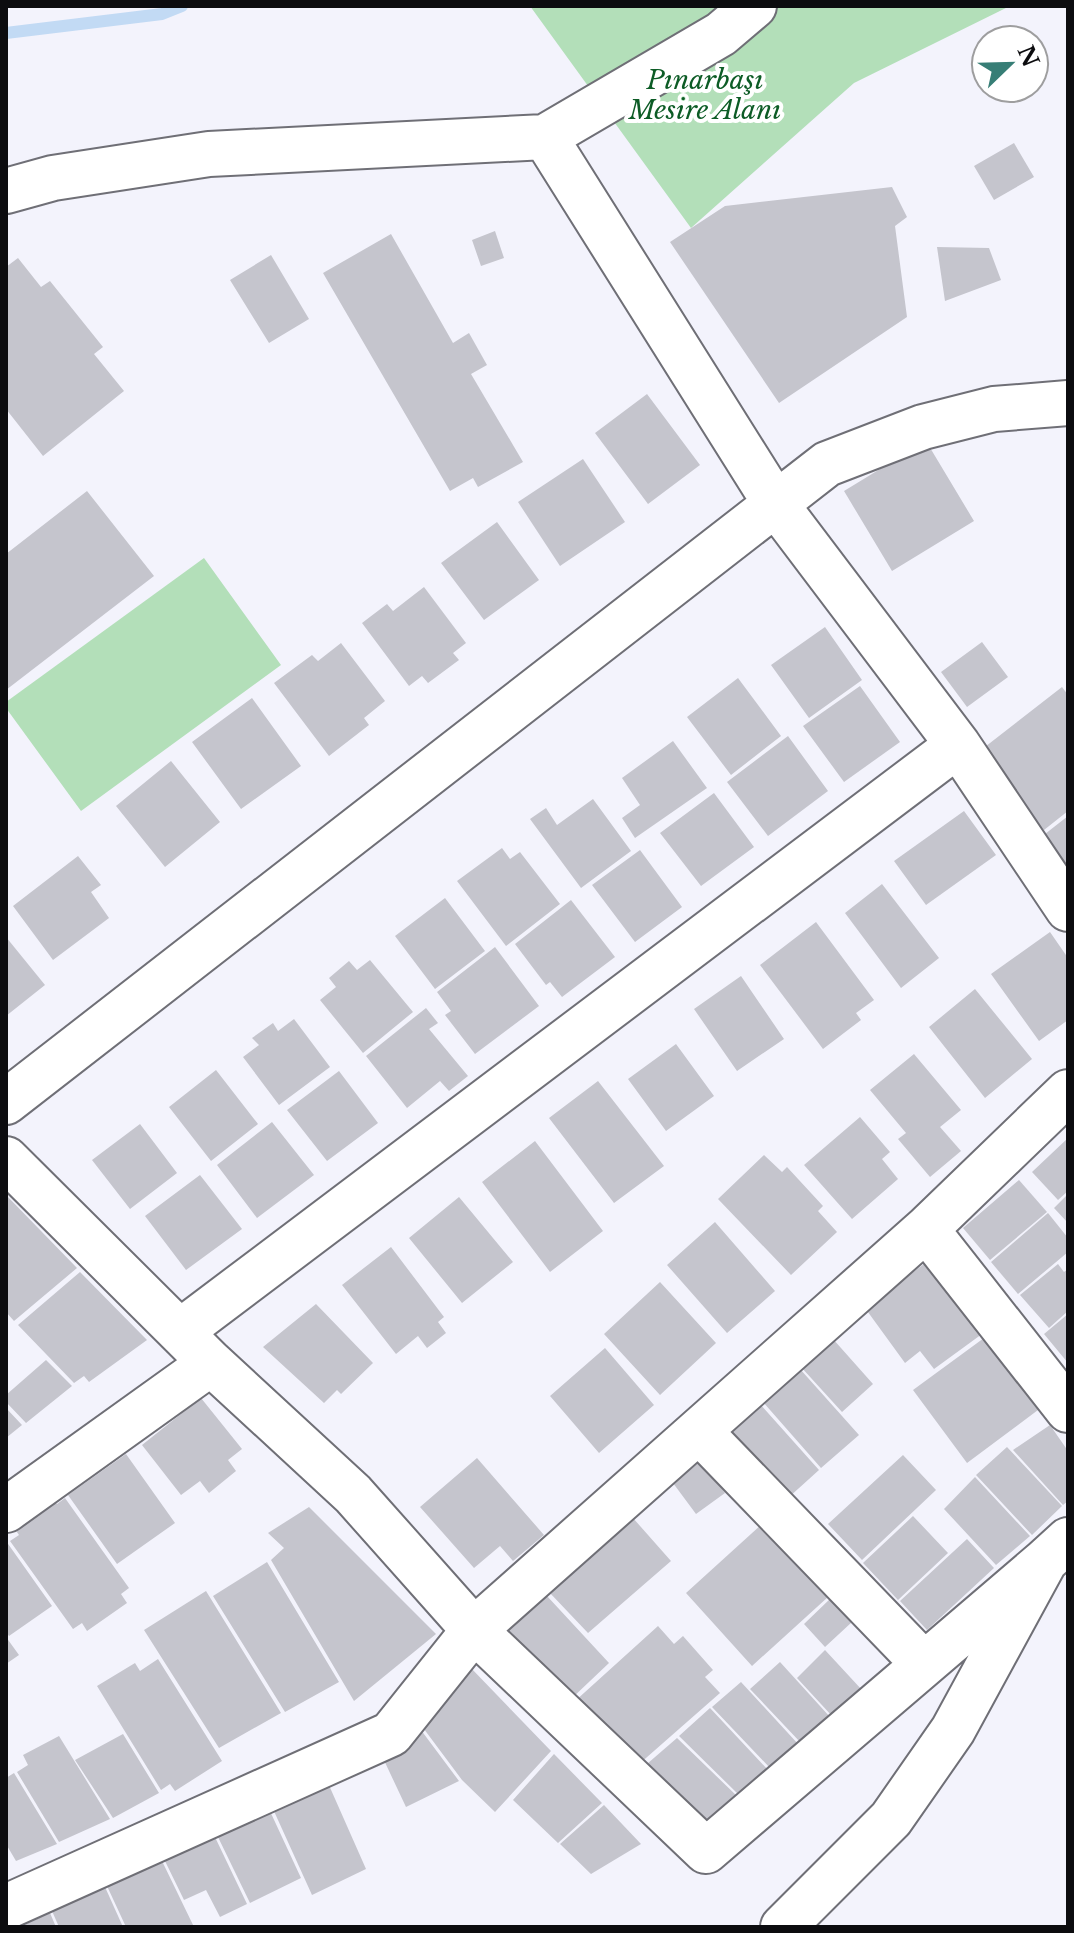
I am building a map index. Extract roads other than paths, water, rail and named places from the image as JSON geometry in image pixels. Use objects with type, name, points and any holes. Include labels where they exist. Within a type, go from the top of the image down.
[{"type":"street","points":[[6,191],[53,178],[209,154],[545,137],[714,20],[754,6]]},
{"type":"street","points":[[545,137],[775,503],[958,745],[1068,909]]},
{"type":"street","points":[[6,1102],[827,464],[923,427],[994,409],[1068,403]]},
{"type":"street","points":[[181,1331],[958,745]]},
{"type":"street","points":[[6,1907],[391,1734],[474,1630],[926,1229],[1067,1095]]},
{"type":"street","points":[[6,1159],[211,1363],[353,1494],[474,1630],[706,1851],[1056,1551]]},
{"type":"street","points":[[926,1229],[1068,1410]]},
{"type":"street","points":[[6,1510],[211,1363]]},
{"type":"street","points":[[699,1431],[924,1664]]},
{"type":"street","points":[[783,1927],[891,1819],[953,1730],[1056,1551]]},
{"type":"waterway","points":[[6,33],[162,14],[182,6]]},
{"type":"park label","name":"Pınarbaşı Mesire Alanı","points":[[705,95]]}]
